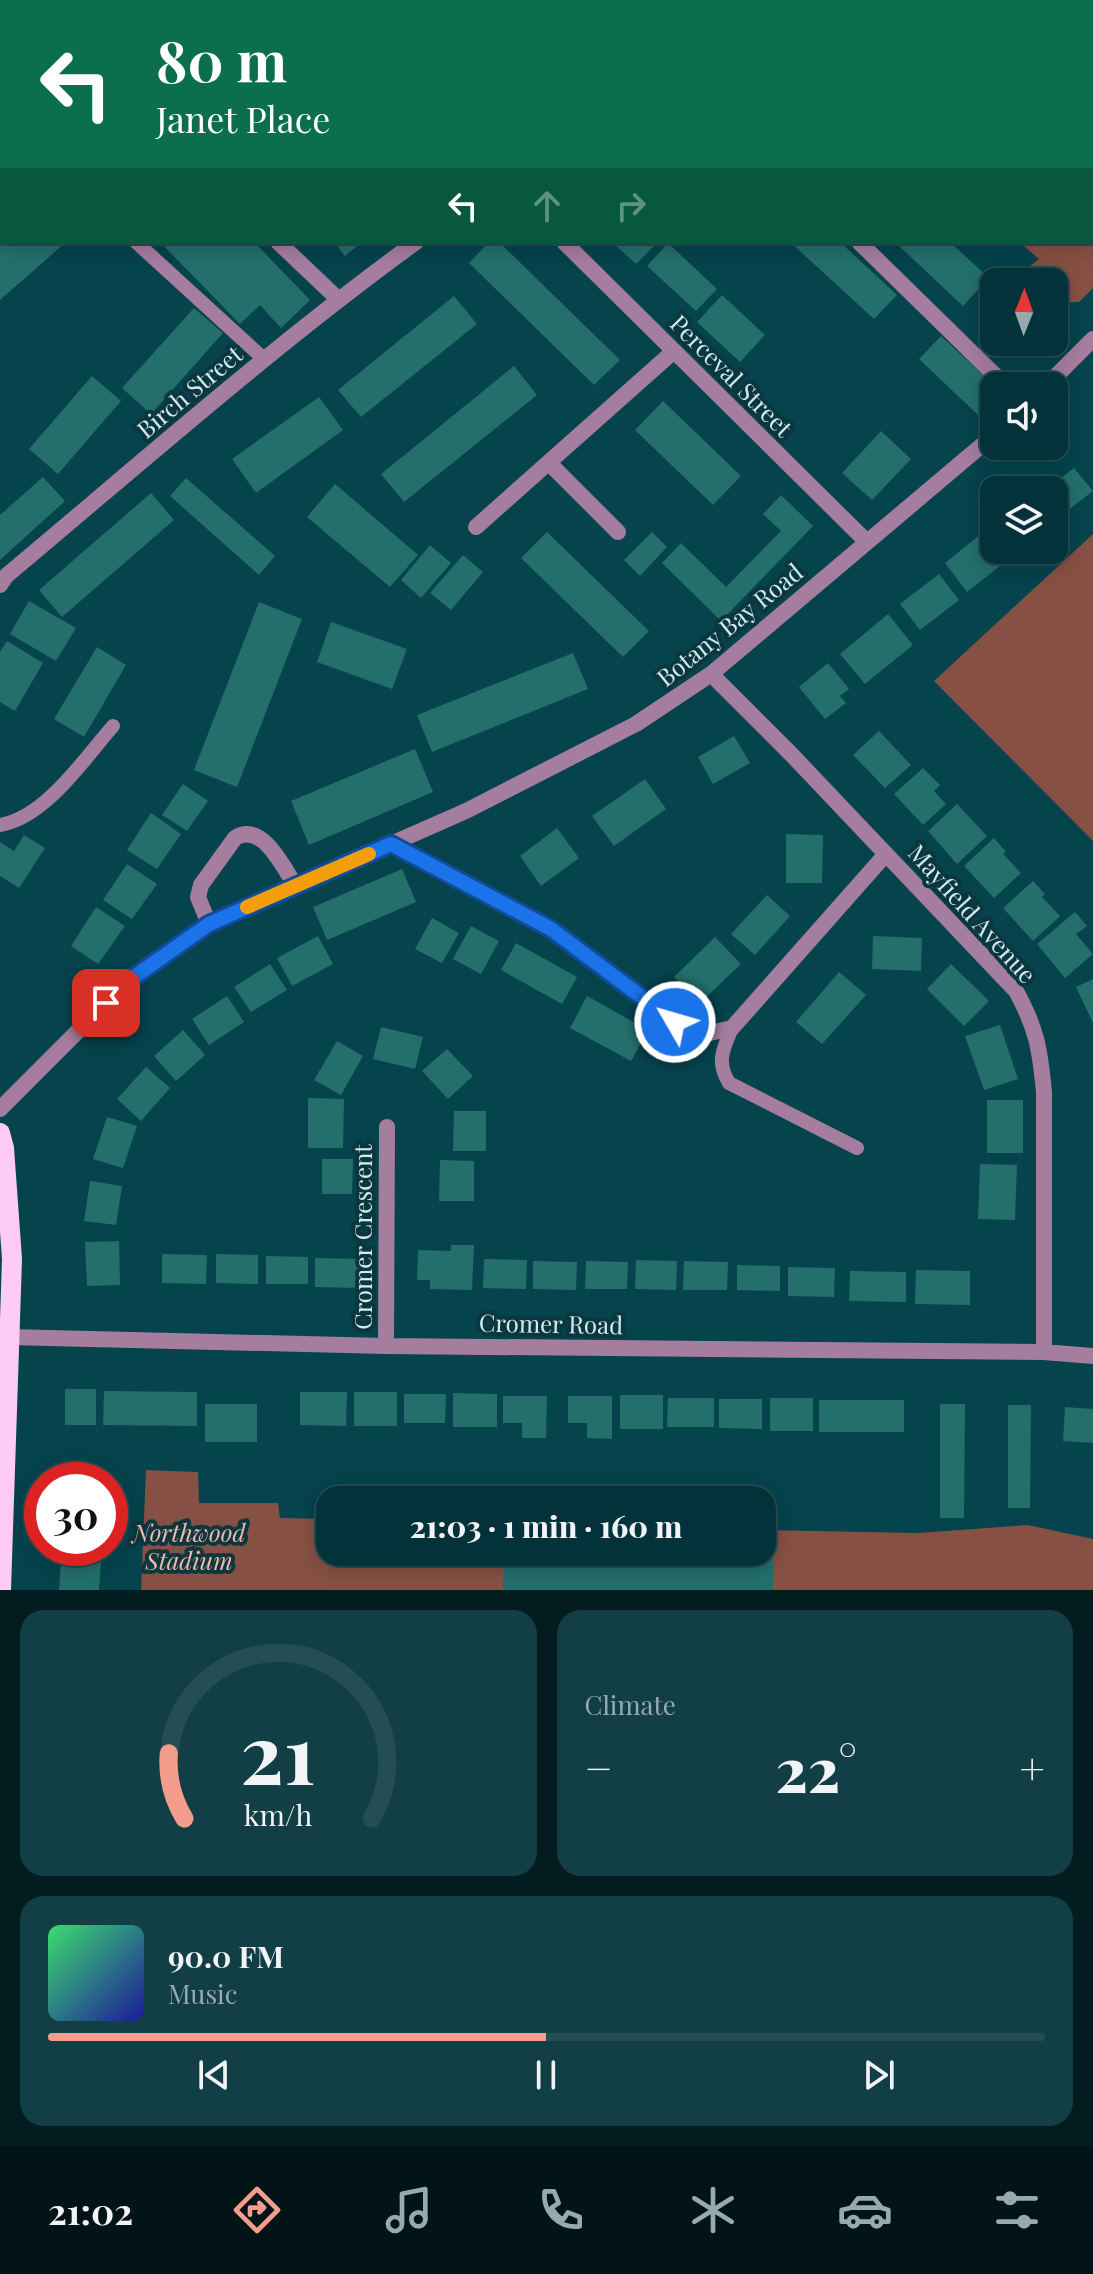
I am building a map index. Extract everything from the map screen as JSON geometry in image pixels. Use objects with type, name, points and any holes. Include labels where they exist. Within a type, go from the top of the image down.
[{"type":"main road","points":[[0,1133],[4,1148],[12,1259],[5,1348],[1,1590]]},
{"type":"street","points":[[280,244],[338,299]]},
{"type":"street","name":"Birch Street","points":[[0,585],[6,576],[264,359],[413,244]]},
{"type":"street","name":"Perceval Street","points":[[566,244],[867,542]]},
{"type":"street","points":[[861,244],[993,372]]},
{"type":"street","points":[[1060,372],[1093,339]]},
{"type":"street","points":[[476,527],[674,351]]},
{"type":"street","name":"Botany Bay Road","points":[[0,1109],[127,982],[209,924],[466,811],[636,724],[711,674],[980,447]]},
{"type":"street","points":[[549,463],[618,532]]},
{"type":"street","name":"Mayfield Avenue","points":[[711,674],[1016,991],[1032,1020],[1044,1092],[1044,1352]]},
{"type":"street","points":[[209,924],[198,897],[201,885],[240,835],[247,834],[262,840],[295,885]]},
{"type":"street","points":[[391,844],[551,929],[675,1022],[701,1035],[732,1028],[886,854]]},
{"type":"street","name":"Cromer Crescent","points":[[386,1346],[387,1127]]},
{"type":"street","name":"Cromer Road","points":[[5,1348],[386,1346],[1044,1352],[1093,1356]]},
{"type":"lane","points":[[138,244],[264,359]]},
{"type":"lane","points":[[0,825],[27,817],[57,790],[113,726]]},
{"type":"lane","points":[[732,1028],[721,1054],[720,1067],[729,1083],[857,1148]]},
{"type":"green space","points":[[1021,244],[1093,244],[1093,288],[1079,302],[1068,302],[1068,268],[1028,268],[1039,259]]},
{"type":"green space","points":[[1093,534],[1093,841],[934,681],[1061,564],[1068,564],[1068,557]]},
{"type":"green space","name":"Northwood Stadium","points":[[146,1470],[198,1472],[199,1503],[278,1503],[280,1518],[316,1519],[316,1566],[776,1566],[776,1530],[918,1533],[1028,1525],[1093,1539],[1093,1590],[141,1590]]},
{"type":"building","points":[[0,244],[64,244],[0,300]]},
{"type":"building","points":[[162,244],[256,244],[310,300],[281,328],[260,305],[240,324]]},
{"type":"building","points":[[336,244],[360,244],[345,256]]},
{"type":"building","points":[[487,244],[501,244],[620,360],[594,385],[469,263]]},
{"type":"building","points":[[614,244],[656,244],[636,264]]},
{"type":"building","points":[[669,244],[717,289],[696,311],[647,266]]},
{"type":"building","points":[[792,244],[842,244],[897,295],[874,319]]},
{"type":"building","points":[[897,244],[952,244],[980,270],[980,288],[963,306]]},
{"type":"building","points":[[722,295],[765,335],[740,362],[697,322]]},
{"type":"building","points":[[454,296],[477,324],[361,417],[338,390]]},
{"type":"building","points":[[194,308],[223,333],[151,414],[122,388]]},
{"type":"building","points":[[941,336],[980,372],[980,413],[978,415],[919,359]]},
{"type":"building","points":[[514,366],[537,395],[404,502],[381,474]]},
{"type":"building","points":[[92,376],[121,401],[58,474],[29,449]]},
{"type":"building","points":[[319,397],[343,430],[256,493],[232,459]]},
{"type":"building","points":[[663,401],[741,476],[713,505],[635,430]]},
{"type":"building","points":[[881,431],[911,459],[872,500],[842,473]]},
{"type":"building","points":[[1074,468],[1093,491],[1068,510],[1068,476],[1064,476]]},
{"type":"building","points":[[43,477],[65,501],[0,560],[0,515]]},
{"type":"building","points":[[186,478],[275,556],[259,575],[170,496]]},
{"type":"building","points":[[335,484],[418,555],[390,587],[307,517]]},
{"type":"building","points":[[151,493],[174,520],[62,617],[39,590]]},
{"type":"building","points":[[781,495],[813,526],[721,621],[662,563],[681,543],[726,587],[781,531],[763,514]]},
{"type":"building","points":[[547,532],[649,631],[623,657],[521,558]]},
{"type":"building","points":[[652,532],[667,547],[640,576],[624,560]]},
{"type":"building","points":[[980,535],[980,564],[1002,564],[967,592],[945,563]]},
{"type":"building","points":[[430,545],[451,563],[421,598],[401,580]]},
{"type":"building","points":[[463,555],[483,572],[451,610],[430,593]]},
{"type":"building","points":[[939,574],[959,600],[920,630],[900,604]]},
{"type":"building","points":[[29,601],[76,628],[56,661],[10,634]]},
{"type":"building","points":[[259,602],[302,619],[237,787],[194,770]]},
{"type":"building","points":[[888,614],[913,645],[865,684],[840,654]]},
{"type":"building","points":[[331,622],[407,649],[392,689],[317,662]]},
{"type":"building","points":[[7,641],[43,663],[15,711],[0,702],[0,652]]},
{"type":"building","points":[[97,647],[126,665],[84,737],[54,719]]},
{"type":"building","points":[[573,653],[588,689],[432,752],[417,715]]},
{"type":"building","points":[[828,663],[849,689],[840,696],[846,703],[825,719],[799,687]]},
{"type":"building","points":[[879,731],[911,765],[885,788],[853,755]]},
{"type":"building","points":[[734,736],[750,763],[713,784],[698,757]]},
{"type":"building","points":[[415,749],[433,792],[309,845],[291,801]]},
{"type":"building","points":[[923,768],[940,785],[934,791],[946,804],[923,825],[894,794]]},
{"type":"building","points":[[645,779],[666,809],[614,846],[592,816]]},
{"type":"building","points":[[183,784],[208,801],[187,831],[162,815]]},
{"type":"building","points":[[957,804],[987,836],[957,864],[928,831]]},
{"type":"building","points":[[151,813],[181,834],[157,869],[127,850]]},
{"type":"building","points":[[557,828],[579,858],[541,886],[520,856]]},
{"type":"building","points":[[786,834],[823,835],[822,883],[786,883]]},
{"type":"building","points":[[24,835],[45,848],[19,888],[0,876],[0,842],[14,851]]},
{"type":"building","points":[[994,838],[1006,852],[1003,854],[1021,873],[994,898],[964,866]]},
{"type":"building","points":[[127,864],[157,884],[132,919],[103,900]]},
{"type":"building","points":[[402,869],[416,902],[327,940],[313,907]]},
{"type":"building","points":[[1033,881],[1045,894],[1042,897],[1060,916],[1033,941],[1003,908]]},
{"type":"building","points":[[767,895],[790,916],[755,955],[731,934]]},
{"type":"building","points":[[96,907],[125,926],[98,964],[71,946]]},
{"type":"building","points":[[1075,912],[1087,926],[1076,934],[1093,954],[1065,978],[1037,944]]},
{"type":"building","points":[[432,918],[459,933],[442,963],[415,949]]},
{"type":"building","points":[[471,926],[499,941],[481,974],[453,959]]},
{"type":"building","points":[[318,936],[333,964],[292,986],[277,958]]},
{"type":"building","points":[[873,936],[922,938],[921,971],[872,969]]},
{"type":"building","points":[[715,937],[741,964],[700,1003],[674,977]]},
{"type":"building","points":[[516,943],[577,977],[562,1004],[501,970]]},
{"type":"building","points":[[270,964],[287,990],[251,1012],[234,987]]},
{"type":"building","points":[[951,964],[989,1001],[964,1026],[927,989]]},
{"type":"building","points":[[839,972],[866,995],[822,1044],[796,1022]]},
{"type":"building","points":[[1093,979],[1093,1023],[1076,987]]},
{"type":"building","points":[[227,996],[244,1022],[209,1045],[192,1019]]},
{"type":"building","points":[[587,996],[648,1030],[631,1061],[570,1028]]},
{"type":"building","points":[[1000,1025],[1018,1079],[984,1090],[965,1036]]},
{"type":"building","points":[[381,1027],[423,1037],[415,1069],[373,1059]]},
{"type":"building","points":[[183,1030],[205,1055],[176,1081],[154,1056]]},
{"type":"building","points":[[337,1041],[363,1056],[341,1095],[314,1080]]},
{"type":"building","points":[[447,1049],[473,1076],[448,1099],[422,1071]]},
{"type":"building","points":[[146,1067],[170,1088],[141,1121],[117,1099]]},
{"type":"building","points":[[308,1098],[344,1099],[343,1148],[308,1148]]},
{"type":"building","points":[[987,1100],[1023,1100],[1023,1153],[987,1153]]},
{"type":"building","points":[[454,1111],[486,1111],[486,1151],[453,1151]]},
{"type":"building","points":[[107,1117],[137,1126],[123,1168],[93,1159]]},
{"type":"building","points":[[322,1159],[353,1159],[352,1194],[322,1194]]},
{"type":"building","points":[[440,1160],[474,1161],[474,1201],[439,1201]]},
{"type":"building","points":[[980,1164],[1017,1165],[1015,1220],[978,1219]]},
{"type":"building","points":[[90,1181],[122,1186],[116,1225],[84,1221]]},
{"type":"building","points":[[119,1241],[120,1285],[87,1286],[85,1242]]},
{"type":"building","points":[[451,1245],[474,1245],[472,1290],[430,1289],[430,1280],[417,1280],[418,1250],[451,1251]]},
{"type":"building","points":[[162,1254],[207,1255],[206,1284],[162,1283]]},
{"type":"building","points":[[216,1254],[258,1255],[258,1284],[216,1283]]},
{"type":"building","points":[[266,1256],[308,1257],[308,1284],[266,1284]]},
{"type":"building","points":[[315,1258],[360,1259],[360,1288],[315,1287]]},
{"type":"building","points":[[484,1259],[527,1260],[526,1289],[483,1288]]},
{"type":"building","points":[[636,1260],[677,1261],[676,1290],[635,1289]]},
{"type":"building","points":[[533,1261],[577,1262],[576,1290],[533,1289]]},
{"type":"building","points":[[586,1261],[628,1262],[627,1289],[585,1289]]},
{"type":"building","points":[[684,1261],[728,1262],[727,1290],[683,1290]]},
{"type":"building","points":[[737,1265],[780,1266],[780,1291],[737,1290]]},
{"type":"building","points":[[788,1267],[835,1268],[834,1297],[788,1296]]},
{"type":"building","points":[[916,1270],[970,1271],[970,1305],[915,1304]]},
{"type":"building","points":[[850,1271],[906,1272],[906,1302],[849,1301]]},
{"type":"building","points":[[65,1389],[96,1389],[96,1425],[65,1425]]},
{"type":"building","points":[[104,1391],[197,1392],[197,1426],[103,1425]]},
{"type":"building","points":[[300,1392],[347,1392],[346,1426],[300,1425]]},
{"type":"building","points":[[354,1392],[397,1392],[397,1426],[354,1426]]},
{"type":"building","points":[[453,1393],[497,1394],[497,1427],[453,1427]]},
{"type":"building","points":[[404,1394],[446,1394],[445,1423],[404,1423]]},
{"type":"building","points":[[620,1395],[663,1395],[663,1429],[620,1429]]},
{"type":"building","points":[[503,1396],[547,1396],[546,1438],[522,1438],[522,1423],[503,1423]]},
{"type":"building","points":[[568,1396],[612,1396],[612,1439],[587,1438],[587,1423],[568,1423]]},
{"type":"building","points":[[668,1398],[714,1398],[714,1427],[667,1427]]},
{"type":"building","points":[[770,1398],[813,1398],[813,1431],[770,1431]]},
{"type":"building","points":[[719,1399],[762,1399],[762,1429],[719,1428]]},
{"type":"building","points":[[819,1400],[904,1400],[904,1432],[819,1432]]},
{"type":"building","points":[[205,1404],[257,1404],[257,1442],[205,1442]]},
{"type":"building","points":[[940,1404],[965,1404],[964,1518],[940,1518]]},
{"type":"building","points":[[1008,1405],[1031,1405],[1030,1508],[1008,1508]]},
{"type":"building","points":[[1065,1407],[1093,1409],[1093,1443],[1063,1441]]},
{"type":"building","points":[[61,1566],[101,1566],[99,1590],[59,1590]]},
{"type":"building","points":[[504,1566],[773,1566],[773,1590],[503,1590]]},
{"type":"slow traffic","points":[[247,907],[369,854]]},
{"type":"route","points":[[106,1003],[127,982],[209,924],[391,844],[551,929],[675,1022]]}]
